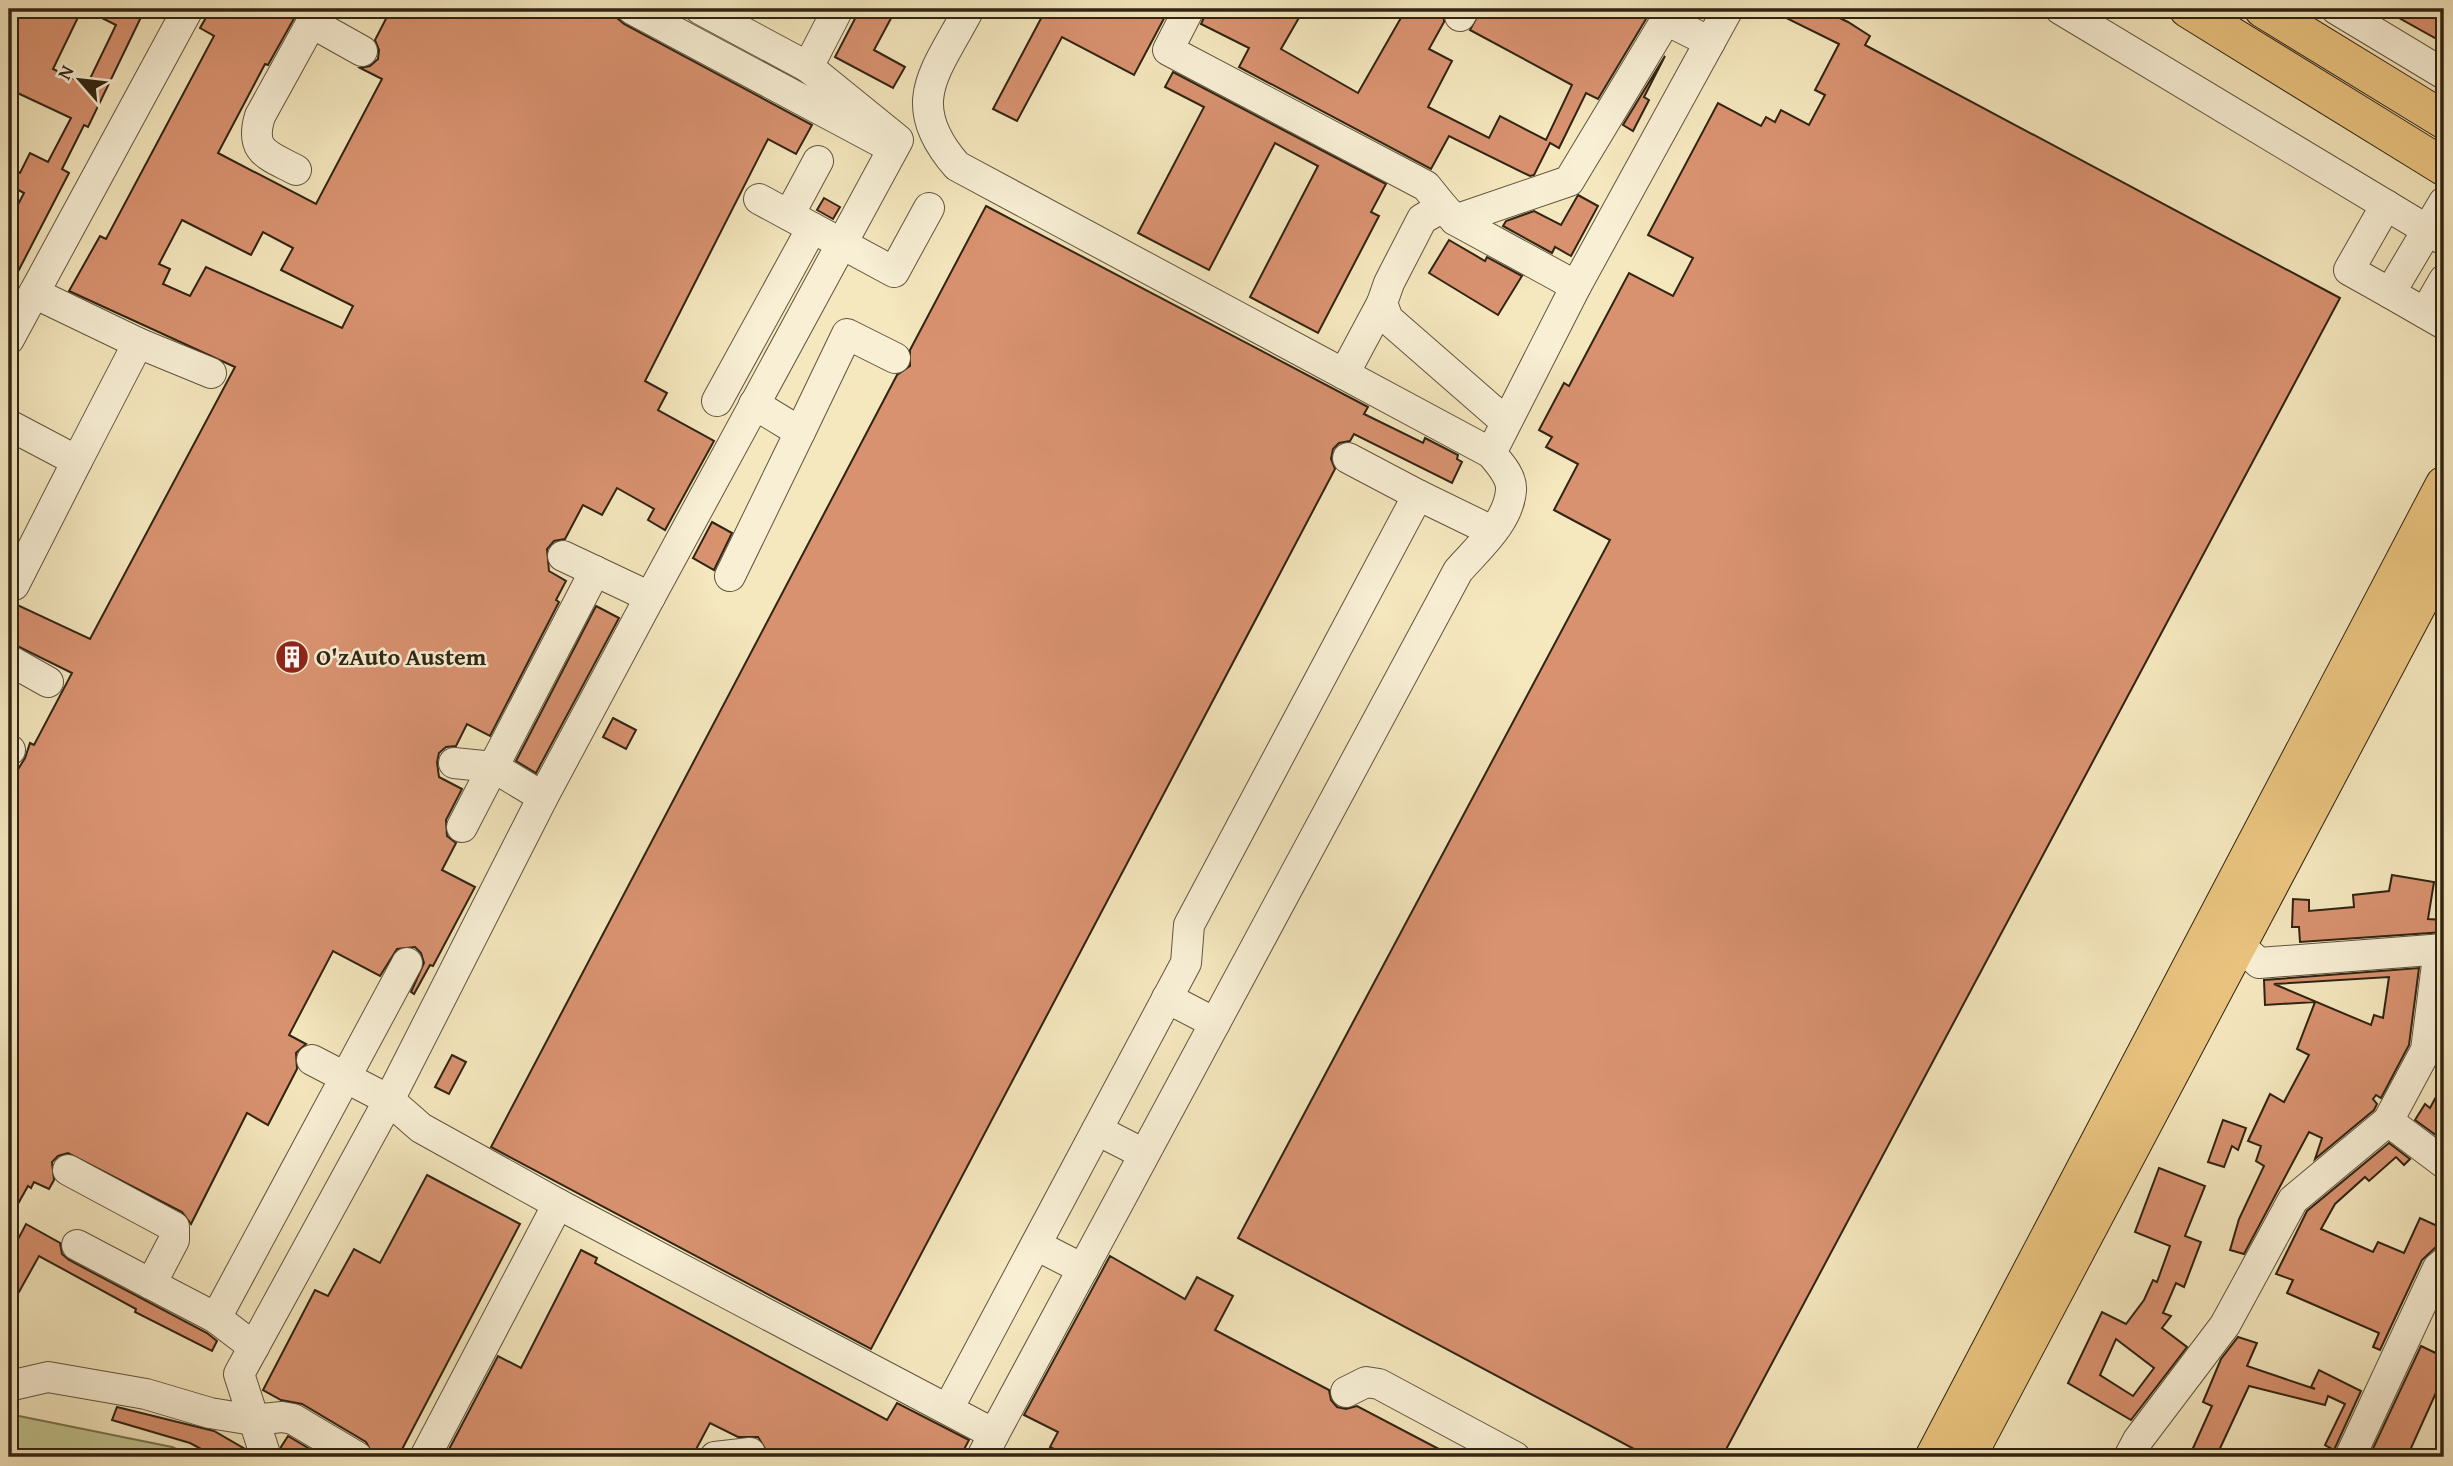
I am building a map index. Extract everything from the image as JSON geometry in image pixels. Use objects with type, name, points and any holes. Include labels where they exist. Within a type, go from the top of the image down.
[{"type":"main road","points":[[2188,9],[2444,167]]},
{"type":"main road","points":[[2263,9],[2444,120]]},
{"type":"main road","points":[[1972,1455],[2238,922],[2444,485]]},
{"type":"main road","points":[[1934,1457],[2444,555]]},
{"type":"street","points":[[9,339],[188,9]]},
{"type":"street","points":[[632,9],[893,149]]},
{"type":"street","points":[[266,1457],[239,1374],[389,1100],[543,797],[898,140],[808,66],[700,9]]},
{"type":"street","points":[[808,66],[838,9]]},
{"type":"street","points":[[312,1060],[389,1100],[421,1128],[558,1204],[948,1409],[988,1445],[1458,571],[1501,519],[1511,490],[1505,471],[1490,453],[957,166],[936,142],[926,106],[930,83],[969,9]]},
{"type":"street","points":[[1189,9],[1168,50],[1426,186],[1449,213],[1576,286]]},
{"type":"street","points":[[1490,453],[1576,286],[1728,9]]},
{"type":"street","points":[[2060,9],[2436,235]]},
{"type":"street","points":[[2336,9],[2444,74]]},
{"type":"street","points":[[296,170],[264,153],[257,145],[255,132],[260,116],[316,16],[362,51]]},
{"type":"street","points":[[1344,374],[1422,219],[1569,181],[1666,20],[1710,42]]},
{"type":"street","points":[[717,401],[801,221],[818,161]]},
{"type":"street","points":[[760,200],[894,272],[929,208]]},
{"type":"street","points":[[2390,293],[2436,235],[2444,202]]},
{"type":"street","points":[[2386,205],[2348,270],[2435,319],[2444,281]]},
{"type":"street","points":[[34,293],[138,343],[211,373]]},
{"type":"street","points":[[1382,303],[1388,319],[1506,422]]},
{"type":"street","points":[[730,576],[847,334],[895,358]]},
{"type":"street","points":[[9,582],[14,585],[138,343]]},
{"type":"street","points":[[754,404],[800,432]]},
{"type":"street","points":[[9,425],[77,461]]},
{"type":"street","points":[[1348,458],[1492,531]]},
{"type":"street","points":[[948,1409],[1186,963],[1189,925],[1419,495]]},
{"type":"street","points":[[564,556],[650,597]]},
{"type":"street","points":[[462,827],[595,571]]},
{"type":"street","points":[[9,660],[48,681]]},
{"type":"street","points":[[454,764],[493,767],[543,797]]},
{"type":"street","points":[[2129,1457],[2138,1440],[2225,1325],[2293,1200],[2388,1121],[2426,1050],[2442,949],[2259,962],[2238,922]]},
{"type":"street","points":[[216,1318],[407,963]]},
{"type":"street","points":[[1167,998],[1215,1023]]},
{"type":"street","points":[[2388,1121],[2444,1163]]},
{"type":"street","points":[[1097,1130],[1144,1154]]},
{"type":"street","points":[[68,1170],[174,1227],[174,1240],[151,1284]]},
{"type":"street","points":[[425,1457],[558,1204]]},
{"type":"street","points":[[77,1245],[216,1318],[254,1348]]},
{"type":"street","points":[[1036,1245],[1083,1269]]},
{"type":"street","points":[[2350,1457],[2438,1268],[2444,1263]]},
{"type":"street","points":[[9,1386],[48,1377],[146,1394],[210,1413],[253,1420],[282,1417],[293,1419],[357,1457]]},
{"type":"street","points":[[1346,1392],[1366,1382],[1379,1384],[1516,1457]]},
{"type":"street","points":[[715,1457],[750,1453]]},
{"type":"green space","points":[[9,1414],[172,1447],[194,1457],[9,1457]]},
{"type":"building","points":[[9,9],[82,9],[53,69],[87,85],[116,25],[84,9],[145,9],[88,127],[84,125],[62,169],[69,173],[9,289],[9,222],[24,193],[9,185],[9,167],[20,173],[30,153],[48,162],[71,118],[9,89]]},
{"type":"building","name":"O'zAuto Austem","points":[[211,9],[285,9],[296,15],[268,65],[265,64],[218,153],[316,204],[382,79],[360,68],[370,66],[378,59],[379,50],[375,40],[391,9],[615,9],[617,18],[624,24],[812,125],[796,154],[768,139],[645,381],[667,393],[658,410],[714,441],[665,530],[648,520],[654,509],[617,488],[602,515],[583,505],[565,539],[554,541],[547,549],[549,571],[566,581],[556,600],[559,602],[490,736],[467,724],[456,746],[446,747],[439,753],[439,777],[462,789],[446,820],[447,836],[456,843],[442,870],[475,887],[433,966],[430,965],[414,994],[411,992],[424,963],[421,953],[415,947],[397,949],[380,976],[333,951],[289,1035],[306,1044],[296,1053],[297,1069],[268,1125],[247,1113],[191,1224],[182,1212],[68,1153],[58,1156],[52,1162],[54,1180],[49,1189],[34,1182],[31,1188],[28,1186],[19,1202],[9,1196],[9,784],[25,758],[30,743],[34,745],[72,673],[9,642],[9,601],[90,639],[235,367],[69,291],[100,236],[106,239],[214,36],[200,28]],"holes":[[[182,220],[251,255],[263,232],[293,248],[281,270],[353,306],[342,328],[206,267],[190,296],[163,284],[170,269],[159,264]]]},
{"type":"building","points":[[860,9],[896,9],[874,50],[905,67],[893,88],[835,57]]},
{"type":"building","points":[[1046,9],[1169,9],[1134,75],[1062,37],[1017,121],[993,109]]},
{"type":"building","points":[[1208,9],[1304,9],[1281,49],[1358,93],[1406,9],[1444,9],[1444,22],[1429,49],[1452,61],[1428,107],[1489,138],[1500,116],[1546,140],[1572,85],[1470,30],[1481,9],[1652,9],[1598,99],[1586,93],[1559,148],[1550,143],[1534,175],[1530,176],[1449,136],[1431,169],[1239,67],[1249,48],[1201,24]]},
{"type":"building","points":[[1768,9],[1821,9],[1848,22],[1870,36],[1865,45],[2340,298],[1722,1457],[1649,1457],[1238,1238],[1610,540],[1554,510],[1578,464],[1546,447],[1552,437],[1539,430],[1564,383],[1569,386],[1629,273],[1673,296],[1693,258],[1648,235],[1718,103],[1761,126],[1766,117],[1775,122],[1781,110],[1809,125],[1825,95],[1815,90],[1839,44]]},
{"type":"building","points":[[2383,9],[2432,9],[2444,16],[2444,43]]},
{"type":"building","points":[[1665,56],[1644,97],[1649,100],[1633,131],[1623,125]]},
{"type":"building","points":[[1173,72],[1386,184],[1371,212],[1379,216],[1318,333],[1250,297],[1318,166],[1275,143],[1209,270],[1138,233],[1204,107],[1165,87]]},
{"type":"building","points":[[1578,195],[1598,206],[1571,256],[1555,247],[1552,253],[1503,226],[1506,221],[1534,211],[1561,225]]},
{"type":"building","points":[[824,198],[840,207],[833,219],[817,210]]},
{"type":"building","points":[[986,206],[1368,407],[1364,414],[1423,443],[1425,438],[1458,455],[1457,459],[1462,462],[1452,483],[1354,434],[1350,441],[1339,443],[1333,449],[1331,459],[1335,469],[871,1349],[491,1147],[897,375],[910,366],[910,350]]},
{"type":"building","points":[[1449,240],[1485,261],[1487,257],[1522,276],[1498,315],[1429,273]]},
{"type":"building","points":[[712,522],[732,533],[714,570],[693,558]]},
{"type":"building","points":[[596,606],[619,618],[536,773],[516,761]]},
{"type":"building","points":[[613,718],[636,730],[626,749],[603,737]]},
{"type":"building","points":[[2392,875],[2434,882],[2428,919],[2444,920],[2444,932],[2300,942],[2299,927],[2292,927],[2293,899],[2309,900],[2309,911],[2354,907],[2353,895],[2389,891]]},
{"type":"building","points":[[2419,968],[2409,1045],[2381,1098],[2376,1095],[2373,1099],[2377,1104],[2374,1110],[2315,1159],[2322,1138],[2309,1132],[2244,1254],[2230,1250],[2239,1219],[2264,1166],[2256,1161],[2261,1146],[2248,1141],[2270,1094],[2284,1102],[2309,1055],[2297,1049],[2315,1002],[2265,1005],[2264,980]],"holes":[[[2389,977],[2383,1018],[2374,1015],[2371,1025],[2274,984]]]},
{"type":"building","points":[[452,1055],[466,1062],[449,1094],[435,1087]]},
{"type":"building","points":[[2444,1082],[2444,1141],[2415,1120],[2425,1104],[2430,1108]]},
{"type":"building","points":[[2223,1120],[2246,1128],[2238,1150],[2232,1146],[2224,1167],[2208,1162]]},
{"type":"building","points":[[2389,1143],[2410,1159],[2404,1165],[2396,1157],[2369,1181],[2365,1177],[2335,1204],[2321,1229],[2373,1252],[2378,1242],[2404,1253],[2420,1218],[2444,1229],[2444,1246],[2438,1245],[2422,1260],[2380,1350],[2373,1347],[2379,1333],[2287,1293],[2293,1280],[2276,1274],[2307,1211]]},
{"type":"building","points":[[2159,1168],[2205,1186],[2185,1236],[2201,1242],[2184,1287],[2176,1283],[2163,1313],[2171,1316],[2162,1328],[2187,1347],[2131,1420],[2068,1383],[2102,1312],[2126,1324],[2144,1300],[2153,1280],[2157,1282],[2170,1246],[2135,1232]],"holes":[[[2116,1339],[2154,1368],[2133,1396],[2100,1375]]]},
{"type":"building","points":[[427,1175],[520,1224],[398,1457],[374,1457],[366,1442],[302,1404],[281,1400],[263,1390],[315,1290],[328,1296],[354,1249],[380,1263]]},
{"type":"building","points":[[26,1224],[60,1243],[62,1254],[69,1260],[207,1333],[217,1341],[212,1351],[135,1312],[136,1309],[39,1256],[19,1292],[9,1287],[9,1245],[14,1247]]},
{"type":"building","points":[[581,1250],[597,1258],[595,1263],[887,1420],[897,1403],[969,1440],[960,1457],[779,1457],[767,1452],[758,1437],[738,1437],[710,1423],[692,1457],[445,1457],[498,1356],[521,1368]]},
{"type":"building","points":[[1110,1256],[1185,1299],[1197,1277],[1233,1296],[1215,1330],[1329,1390],[1331,1400],[1337,1407],[1346,1409],[1357,1406],[1454,1457],[1070,1457],[1050,1447],[1058,1432],[1024,1415]]},
{"type":"building","points":[[2238,1337],[2257,1343],[2247,1366],[2315,1389],[2311,1387],[2319,1370],[2361,1391],[2334,1450],[2325,1445],[2345,1404],[2328,1396],[2325,1405],[2249,1386],[2216,1457],[2189,1457],[2212,1406],[2203,1402],[2221,1359]]},
{"type":"building","points":[[2421,1346],[2444,1357],[2444,1375],[2407,1457],[2369,1457]]},
{"type":"building","points":[[117,1407],[214,1431],[245,1449],[248,1457],[216,1457],[190,1443],[112,1420]]},
{"type":"building","points":[[288,1436],[323,1457],[283,1457],[281,1447]]},
{"type":"place","name":"O'zAuto Austem","points":[[292,657]]}]
